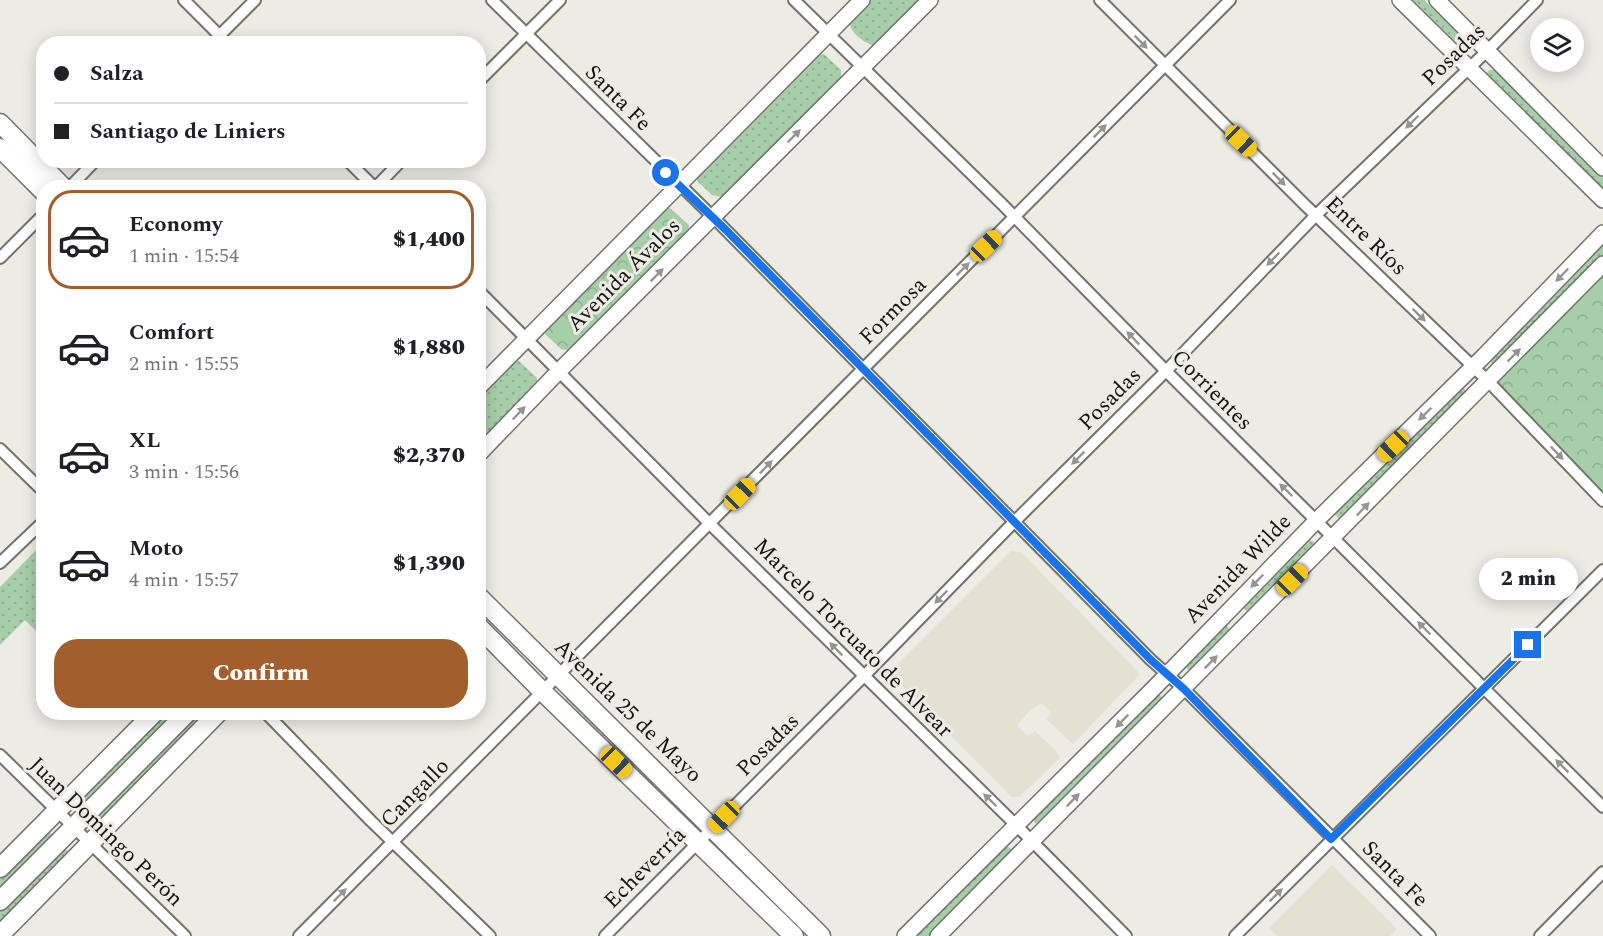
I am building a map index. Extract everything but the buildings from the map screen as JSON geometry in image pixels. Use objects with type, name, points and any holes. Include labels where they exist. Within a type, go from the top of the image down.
[{"type":"main road","name":"Avenida Ávalos","points":[[486,380],[677,184],[862,0]]},
{"type":"main road","name":"Avenida Ávalos","points":[[486,447],[930,0]]},
{"type":"main road","points":[[1400,0],[1603,200]]},
{"type":"main road","points":[[1437,0],[1603,168]]},
{"type":"main road","points":[[0,123],[36,160]]},
{"type":"main road","points":[[0,148],[36,184]]},
{"type":"main road","points":[[44,168],[56,180]]},
{"type":"main road","name":"Avenida Wilde","points":[[904,936],[1167,676],[1317,520],[1473,367],[1603,233]]},
{"type":"main road","name":"Avenida Wilde","points":[[938,936],[1603,264]]},
{"type":"main road","name":"Avenida 25 de Mayo","points":[[486,604],[821,936]]},
{"type":"main road","name":"Avenida 25 de Mayo","points":[[486,634],[794,936]]},
{"type":"main road","points":[[0,868],[147,720]]},
{"type":"main road","points":[[0,901],[180,720]]},
{"type":"main road","points":[[0,935],[211,720]]},
{"type":"street","points":[[184,0],[220,35],[255,0]]},
{"type":"street","name":"Santa Fe","points":[[492,0],[714,218],[1167,676],[1184,689],[1430,936]]},
{"type":"street","points":[[486,74],[560,0]]},
{"type":"street","name":"Corrientes","points":[[794,0],[864,66],[1603,807]]},
{"type":"street","name":"Entre Ríos","points":[[1100,0],[1316,215],[1488,381],[1603,501]]},
{"type":"street","name":"Formosa","points":[[558,676],[1230,0]]},
{"type":"street","name":"Posadas","points":[[713,828],[1166,371],[1316,215],[1537,0]]},
{"type":"street","points":[[77,180],[88,168]]},
{"type":"street","points":[[355,168],[367,180]]},
{"type":"street","points":[[383,180],[394,168]]},
{"type":"street","points":[[0,258],[36,222]]},
{"type":"street","name":"Marcelo Torcuato de Alvear","points":[[486,298],[710,524],[1126,936]]},
{"type":"street","points":[[0,449],[36,484]]},
{"type":"street","points":[[0,563],[36,529]]},
{"type":"street","points":[[1235,936],[1603,570]]},
{"type":"street","name":"Cangallo","points":[[299,936],[558,676]]},
{"type":"street","points":[[273,720],[490,936]]},
{"type":"street","name":"Juan Domingo Perón","points":[[0,755],[184,936]]},
{"type":"street","name":"Echeverría","points":[[605,936],[713,828]]},
{"type":"street","points":[[1540,936],[1603,872]]},
{"type":"shaded area","points":[[1011,551],[1021,552],[1140,674],[1073,744],[1046,719],[1051,712],[1041,703],[1029,711],[1017,726],[1028,736],[1035,731],[1057,752],[1060,758],[1019,797],[1012,797],[893,677],[893,669]]},
{"type":"shaded area","points":[[1332,865],[1397,929],[1390,936],[1277,936],[1269,928]]},
{"type":"green space","points":[[870,0],[921,0],[874,46],[858,36],[848,21]]},
{"type":"green space","points":[[1413,0],[1424,0],[1466,41],[1461,47]]},
{"type":"green space","points":[[824,54],[841,70],[841,80],[726,198],[712,195],[697,181],[697,172],[813,55]]},
{"type":"green space","points":[[1490,70],[1495,70],[1603,178],[1603,192],[1486,77]]},
{"type":"green space","points":[[670,208],[689,225],[688,236],[571,351],[561,349],[545,334],[546,327],[660,209]]},
{"type":"green space","points":[[1603,243],[1603,256],[1497,364],[1493,364],[1489,360]]},
{"type":"green space","points":[[1603,273],[1603,493],[1499,384],[1499,376]]},
{"type":"green space","points":[[511,361],[519,361],[537,378],[536,387],[486,438],[486,387]]},
{"type":"green space","points":[[1462,387],[1466,394],[1340,520],[1335,514]]},
{"type":"green space","points":[[1308,539],[1315,543],[1316,549],[1251,615],[1239,603]]},
{"type":"green space","points":[[36,550],[36,631],[25,620],[0,645],[0,587]]},
{"type":"green space","points":[[1223,623],[1234,633],[1190,673],[1184,663]]},
{"type":"green space","points":[[1157,693],[1163,698],[1041,825],[1036,824],[1033,815]]},
{"type":"green space","points":[[566,697],[569,697],[692,822],[690,823]]},
{"type":"green space","points":[[156,720],[172,720],[82,809],[73,801]]},
{"type":"green space","points":[[189,720],[203,720],[100,826],[92,818]]},
{"type":"green space","points":[[46,829],[54,836],[0,891],[0,876]]},
{"type":"green space","points":[[1006,845],[1011,849],[1011,854],[930,936],[913,936]]},
{"type":"green space","points":[[63,846],[70,854],[0,925],[0,910]]},
{"type":"route","points":[[666,173],[726,230],[1331,839],[1528,645]]}]
